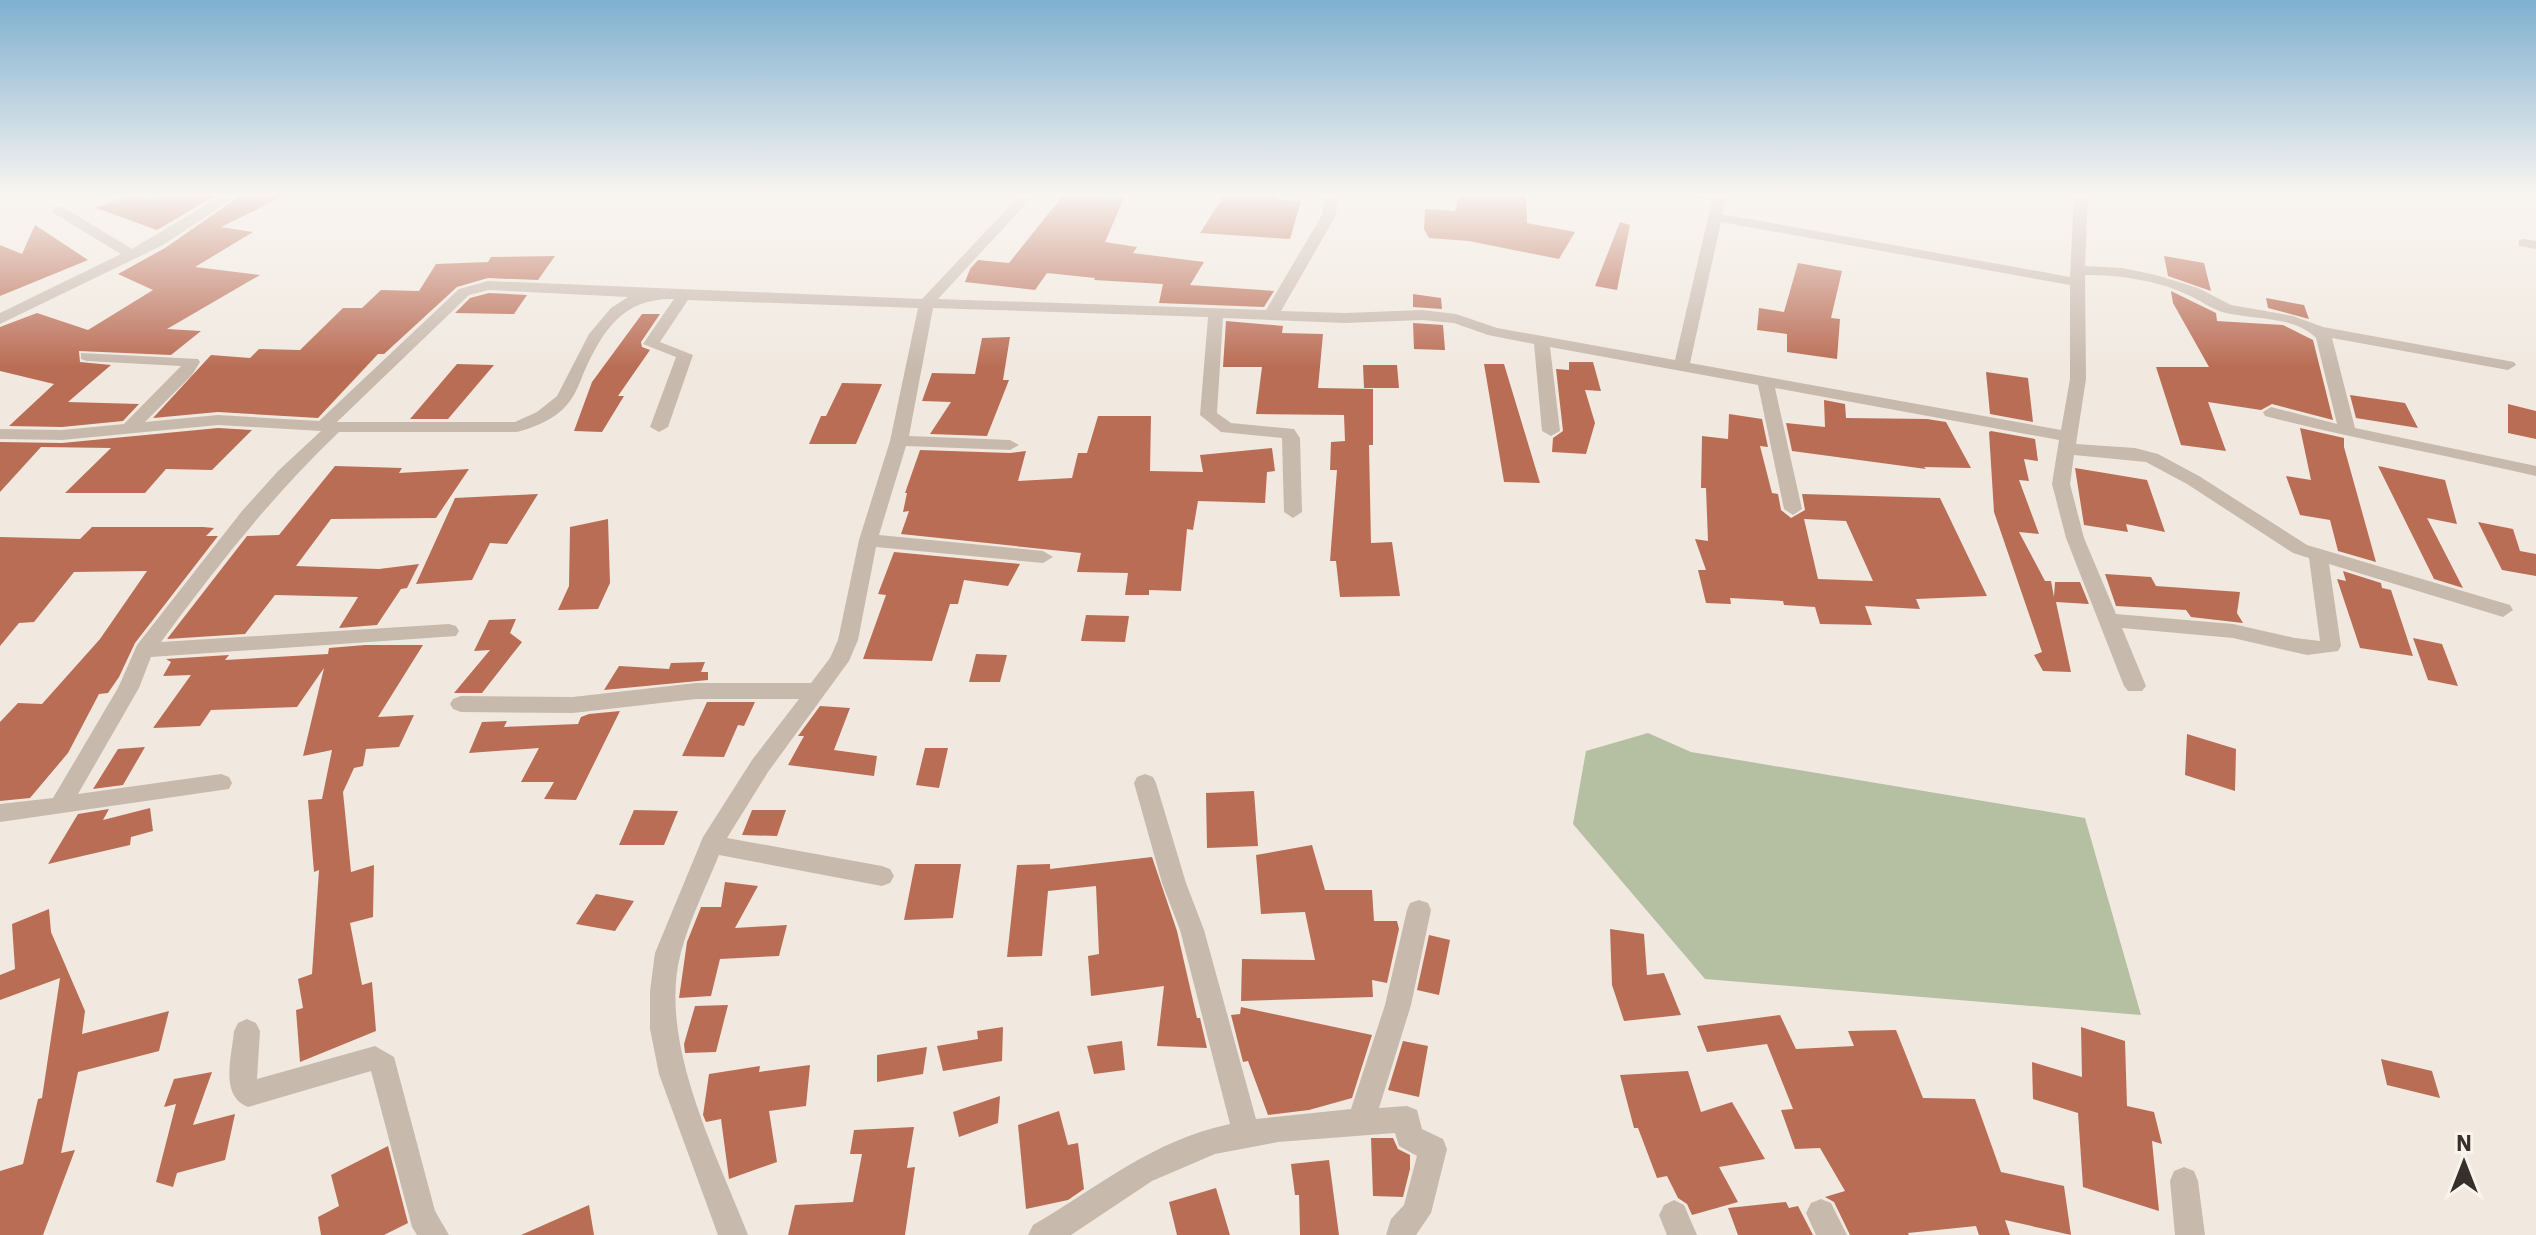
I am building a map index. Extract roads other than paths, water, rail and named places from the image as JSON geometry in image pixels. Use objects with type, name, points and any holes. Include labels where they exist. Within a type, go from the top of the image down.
[{"type":"street","points":[[126,252],[132,255]]},
{"type":"street","points":[[0,318],[139,252]]},
{"type":"street","points":[[733,1235],[673,1074],[663,1029],[663,991],[668,953],[711,844],[760,766],[839,661],[848,640],[868,540],[899,441],[927,302],[974,252]]},
{"type":"street","points":[[1271,315],[1308,252]]},
{"type":"street","points":[[1681,367],[1706,252]]},
{"type":"street","points":[[1916,252],[2079,277],[2107,270],[2149,278],[2187,289],[2223,307],[2303,323],[2320,331],[2508,365]]},
{"type":"street","points":[[2078,252],[2078,379],[2061,484],[2075,538],[2135,686]]},
{"type":"street","points":[[60,806],[128,688],[144,650],[202,572],[329,426],[464,292],[488,285],[652,294],[1345,318],[1422,315],[1456,319],[1494,332],[1765,380],[2068,443],[2135,453],[2152,458],[2193,480],[2300,549],[2503,610]]},
{"type":"street","points":[[0,434],[62,435],[218,420],[329,426],[503,428],[527,424],[544,416],[564,398],[603,322],[625,303],[652,294]]},
{"type":"street","points":[[659,427],[685,355],[651,344],[684,295]]},
{"type":"street","points":[[1216,312],[1208,415],[1227,428],[1288,433],[1291,438],[1293,512]]},
{"type":"street","points":[[2320,331],[2347,432]]},
{"type":"street","points":[[1541,340],[1551,431]]},
{"type":"street","points":[[87,356],[192,362],[186,372],[130,427]]},
{"type":"street","points":[[1765,380],[1793,509]]},
{"type":"street","points":[[2271,412],[2347,432],[2536,471]]},
{"type":"street","points":[[899,441],[1010,445]]},
{"type":"street","points":[[868,540],[1043,557]]},
{"type":"street","points":[[2108,620],[2236,631],[2310,646],[2331,646],[2318,556]]},
{"type":"street","points":[[144,650],[449,631]]},
{"type":"street","points":[[461,704],[573,705],[696,691],[814,691]]},
{"type":"street","points":[[0,813],[221,783]]},
{"type":"street","points":[[1145,783],[1174,883],[1192,930],[1246,1133]]},
{"type":"street","points":[[711,844],[882,876]]},
{"type":"street","points":[[1361,1122],[1398,1005],[1419,910]]},
{"type":"street","points":[[247,1031],[243,1087],[248,1094],[375,1058],[384,1066],[422,1217],[434,1235]]},
{"type":"street","points":[[1043,1235],[1156,1164],[1246,1133],[1407,1119],[1409,1137],[1433,1149],[1416,1213],[1401,1229],[1401,1235]]},
{"type":"street","points":[[2184,1181],[2190,1235]]}]
